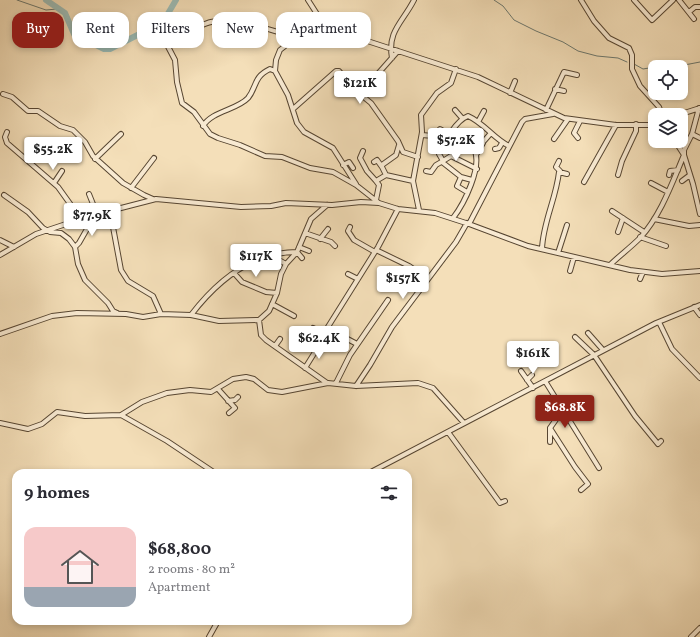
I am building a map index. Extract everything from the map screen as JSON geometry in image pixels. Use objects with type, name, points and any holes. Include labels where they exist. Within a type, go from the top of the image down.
[{"type":"street","points":[[308,0],[316,12]]},
{"type":"street","points":[[392,58],[390,48],[392,35],[414,0]]},
{"type":"street","points":[[581,0],[594,21],[609,38],[629,48],[632,55],[632,69],[640,86],[659,108]]},
{"type":"street","points":[[634,0],[652,20],[673,0]]},
{"type":"street","points":[[679,0],[694,19]]},
{"type":"street","points":[[689,12],[695,7],[700,6]]},
{"type":"street","points":[[276,31],[224,21],[211,22],[198,28],[174,33],[165,37],[165,42],[175,60],[176,82],[182,103],[194,112],[210,134],[265,156],[282,157],[310,168],[333,172],[356,185],[377,201],[398,209],[419,210],[453,218],[528,246],[643,272],[671,274],[700,271]]},
{"type":"street","points":[[371,42],[456,69],[568,119],[616,125],[648,125]]},
{"type":"street","points":[[283,48],[280,50],[276,60],[275,71],[288,95],[300,128],[329,144],[337,153],[356,185]]},
{"type":"street","points":[[360,94],[398,51]]},
{"type":"street","points":[[203,126],[210,119],[246,99],[260,74],[270,69],[275,71]]},
{"type":"street","points":[[419,210],[413,181],[422,135],[421,118],[424,109],[437,93],[451,83],[456,69]]},
{"type":"street","points":[[293,109],[337,71],[371,103],[398,141],[403,152],[418,157]]},
{"type":"street","points":[[546,110],[564,72],[577,75]]},
{"type":"street","points":[[510,93],[515,81]]},
{"type":"street","points":[[555,89],[564,91]]},
{"type":"street","points":[[3,94],[12,98],[28,111],[38,112],[60,126],[73,130],[85,142],[95,159],[131,188],[156,199],[241,207],[271,206],[286,203],[327,205],[377,201]]},
{"type":"street","points":[[688,112],[700,108]]},
{"type":"street","points":[[610,265],[640,237],[654,219],[678,170],[700,108]]},
{"type":"street","points":[[455,110],[462,118]]},
{"type":"street","points":[[478,122],[484,111]]},
{"type":"street","points":[[356,386],[370,366],[392,327],[456,242],[468,223],[522,122],[525,119],[554,114]]},
{"type":"street","points":[[472,180],[461,177],[442,161],[439,154],[462,118],[468,116],[478,122],[502,143],[509,146]]},
{"type":"street","points":[[554,139],[568,119]]},
{"type":"street","points":[[578,138],[574,133],[580,121]]},
{"type":"street","points":[[618,175],[622,161],[636,131],[636,124]]},
{"type":"street","points":[[584,182],[616,125]]},
{"type":"street","points":[[422,135],[434,136],[440,129],[474,149],[477,169],[463,204],[453,218]]},
{"type":"street","points":[[7,132],[7,142],[54,183],[64,194],[81,219]]},
{"type":"street","points":[[476,155],[484,141],[491,133]]},
{"type":"street","points":[[95,159],[121,134]]},
{"type":"street","points":[[692,134],[700,138]]},
{"type":"street","points":[[471,148],[473,145],[480,144],[484,141]]},
{"type":"street","points":[[495,149],[499,148],[502,143]]},
{"type":"street","points":[[382,167],[396,155],[399,145]]},
{"type":"street","points":[[680,148],[684,155],[698,201],[700,214]]},
{"type":"street","points":[[363,151],[360,158],[367,171],[379,185],[377,201]]},
{"type":"street","points":[[426,171],[431,172],[436,165],[451,156],[477,169]]},
{"type":"street","points":[[131,188],[154,158]]},
{"type":"street","points":[[374,162],[377,160],[386,175]]},
{"type":"street","points":[[559,161],[556,168],[567,174]]},
{"type":"street","points":[[343,165],[349,162],[353,168]]},
{"type":"street","points":[[32,172],[36,167]]},
{"type":"street","points":[[669,175],[670,172],[678,170]]},
{"type":"street","points":[[54,183],[62,171]]},
{"type":"street","points":[[542,249],[546,220],[555,196],[560,171]]},
{"type":"street","points":[[376,181],[386,175],[413,181]]},
{"type":"street","points":[[682,181],[690,175]]},
{"type":"street","points":[[461,177],[457,186],[467,192]]},
{"type":"street","points":[[651,183],[668,192]]},
{"type":"street","points":[[75,247],[79,243],[96,214],[89,194]]},
{"type":"street","points":[[4,195],[28,212],[47,230],[63,234],[75,247],[78,264],[85,280],[108,303],[113,311],[119,314]]},
{"type":"street","points":[[0,255],[25,239],[47,230],[96,214],[156,199]]},
{"type":"street","points":[[0,334],[59,314],[119,314],[143,317],[161,314],[191,314],[219,321],[258,320],[269,311],[277,292],[281,274],[286,264],[298,249],[311,219],[327,205]]},
{"type":"street","points":[[305,368],[320,344],[324,334],[376,251],[398,209]]},
{"type":"street","points":[[110,211],[121,270],[128,281],[153,296],[161,314]]},
{"type":"street","points":[[612,211],[644,232]]},
{"type":"street","points":[[618,232],[623,218]]},
{"type":"street","points":[[654,219],[689,226],[700,225]]},
{"type":"street","points":[[558,253],[567,225]]},
{"type":"street","points":[[350,227],[348,231],[354,240],[410,266],[428,279]]},
{"type":"street","points":[[320,239],[328,229]]},
{"type":"street","points":[[305,233],[331,242],[335,246]]},
{"type":"street","points":[[640,237],[666,246]]},
{"type":"street","points":[[0,240],[14,247]]},
{"type":"street","points":[[298,249],[302,258]]},
{"type":"street","points":[[191,314],[212,290],[242,266],[256,259],[298,249],[309,251]]},
{"type":"street","points":[[570,271],[574,257]]},
{"type":"street","points":[[279,260],[286,264]]},
{"type":"street","points":[[640,279],[643,272]]},
{"type":"street","points":[[234,273],[242,282],[266,292],[277,292]]},
{"type":"street","points":[[348,274],[358,279]]},
{"type":"street","points":[[336,384],[341,369],[388,300]]},
{"type":"street","points":[[272,304],[294,316]]},
{"type":"street","points":[[377,469],[603,350],[659,322],[700,305]]},
{"type":"street","points":[[694,307],[700,315]]},
{"type":"street","points":[[258,320],[262,334],[275,346],[327,383]]},
{"type":"street","points":[[659,322],[672,349],[700,378]]},
{"type":"street","points":[[313,328],[324,334]]},
{"type":"street","points":[[588,333],[603,350]]},
{"type":"street","points":[[340,335],[357,344]]},
{"type":"street","points":[[575,337],[594,355],[635,416],[658,444],[661,441]]},
{"type":"street","points":[[275,346],[280,339]]},
{"type":"street","points":[[320,344],[326,347]]},
{"type":"street","points":[[521,371],[532,388]]},
{"type":"street","points":[[527,380],[532,375]]},
{"type":"street","points":[[0,423],[28,429],[42,424],[57,412],[92,416],[121,415],[142,402],[167,393],[190,390],[212,392],[233,379],[246,377],[254,379],[268,390],[282,392],[327,383],[356,386],[410,382],[430,386],[464,423]]},
{"type":"street","points":[[545,381],[562,411],[599,468]]},
{"type":"street","points":[[218,389],[235,408],[229,413]]},
{"type":"street","points":[[228,401],[235,400],[238,397]]},
{"type":"street","points":[[550,442],[550,428],[562,411]]},
{"type":"street","points":[[121,415],[168,441],[209,469]]},
{"type":"street","points":[[550,428],[575,467],[588,484],[581,490]]},
{"type":"street","points":[[448,432],[500,503],[505,501]]},
{"type":"street","points":[[208,637],[216,625]]},
{"type":"street","points":[[691,637],[700,628]]},
{"type":"waterway","points":[[17,0],[46,10],[57,9]]},
{"type":"waterway","points":[[46,0],[65,13],[74,34],[104,49],[110,49],[163,22],[176,0]]},
{"type":"waterway","points":[[494,0],[503,6],[514,20],[563,42],[578,51],[597,56],[618,58],[627,62]]},
{"type":"waterway","points":[[688,64],[700,62]]},
{"type":"waterway","points":[[634,64],[643,69],[648,68]]}]
